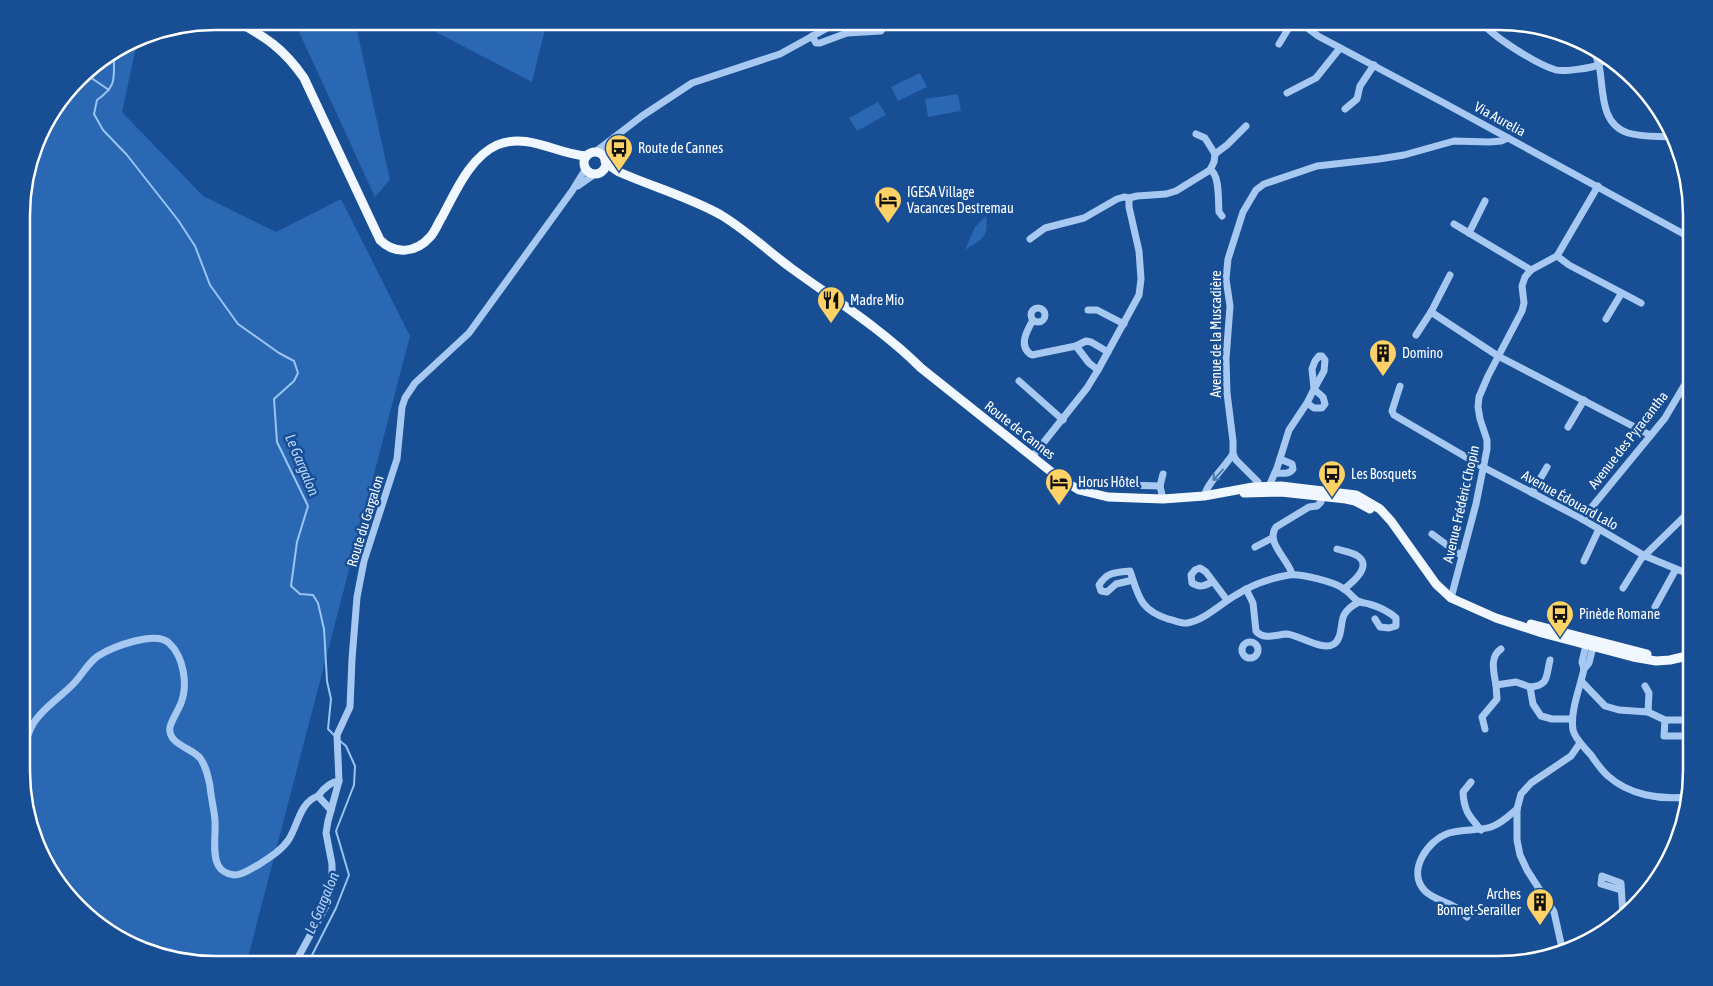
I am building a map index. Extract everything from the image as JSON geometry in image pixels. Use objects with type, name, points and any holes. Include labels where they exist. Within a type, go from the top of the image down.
[{"type":"main road","points":[[251,30],[277,46],[304,78],[380,240],[386,246],[396,250],[408,250],[430,237],[472,166],[484,153],[497,146],[510,141],[533,142],[588,160]]},
{"type":"main road","name":"Route de Cannes","points":[[642,182],[599,173],[590,173],[588,160],[602,155],[615,170],[703,206],[722,216],[845,305],[1032,457],[1071,486],[1086,493],[1108,497],[1163,498],[1204,496],[1266,488],[1302,488],[1356,495],[1380,509],[1391,521],[1436,584],[1451,598],[1496,618],[1633,657],[1670,660],[1683,657]]},
{"type":"main road","points":[[599,173],[605,160]]},
{"type":"main road","name":"Route de Cannes","points":[[1266,488],[1346,499],[1365,506],[1401,536]]},
{"type":"main road","name":"Route de Cannes","points":[[1473,608],[1652,654],[1668,655],[1683,652]]},
{"type":"main road","points":[[1579,636],[1590,645]]},
{"type":"street","name":"Route du Gargalon","points":[[299,956],[326,906],[332,887],[332,864],[326,833],[339,781],[339,761],[336,742],[339,728],[350,707],[357,597],[364,561],[394,472],[402,407],[405,398],[415,383],[469,333],[572,191],[588,160],[642,116],[692,83],[780,54],[823,30]]},
{"type":"street","points":[[812,36],[816,43],[820,43],[847,33],[882,30]]},
{"type":"street","points":[[1279,44],[1288,30]]},
{"type":"street","name":"Via Aurelia","points":[[1310,30],[1683,234]]},
{"type":"street","points":[[1488,30],[1525,55],[1555,70],[1568,72],[1599,64],[1602,61]]},
{"type":"street","points":[[1286,93],[1316,78],[1340,48]]},
{"type":"street","points":[[1597,59],[1606,110],[1617,127],[1635,134],[1666,137]]},
{"type":"street","points":[[1345,109],[1356,99],[1360,86],[1374,65]]},
{"type":"street","points":[[1215,154],[1246,126]]},
{"type":"street","points":[[1030,239],[1045,228],[1084,218],[1116,199],[1166,194],[1176,191],[1210,170],[1215,154],[1205,138],[1196,134]]},
{"type":"street","name":"Avenue de la Muscadière","points":[[1233,454],[1227,393],[1226,367],[1230,306],[1226,278],[1228,259],[1240,221],[1247,202],[1256,190],[1264,184],[1317,166],[1379,160],[1454,141],[1489,142],[1508,138]]},
{"type":"street","points":[[605,160],[611,140]]},
{"type":"street","points":[[1210,170],[1214,172],[1216,178],[1219,212],[1222,216]]},
{"type":"street","name":"Route du Gargalon","points":[[572,191],[599,173]]},
{"type":"street","points":[[1454,224],[1531,270],[1557,256],[1598,186]]},
{"type":"street","points":[[1032,457],[1063,420],[1098,370],[1139,295],[1141,279],[1139,251],[1129,198]]},
{"type":"street","points":[[1469,233],[1485,201]]},
{"type":"street","points":[[1557,256],[1569,265],[1640,303]]},
{"type":"street","name":"Avenue Frédéric Chopin","points":[[1451,598],[1476,504],[1488,449],[1488,440],[1480,420],[1479,397],[1522,311],[1524,303],[1522,286],[1531,270]]},
{"type":"street","points":[[1416,335],[1431,312],[1450,275]]},
{"type":"street","points":[[1606,319],[1621,294]]},
{"type":"street","points":[[1088,310],[1098,310],[1124,324]]},
{"type":"street","points":[[1431,312],[1498,356],[1650,435]]},
{"type":"street","points":[[1033,320],[1026,332],[1024,345],[1026,352],[1032,355],[1076,346],[1086,341],[1108,352]]},
{"type":"street","points":[[1076,346],[1098,370]]},
{"type":"street","points":[[1019,380],[1063,420]]},
{"type":"street","name":"Avenue Édouard Lalo","points":[[1400,386],[1392,412],[1394,415],[1483,467],[1599,529],[1645,556],[1683,572]]},
{"type":"street","points":[[1233,454],[1236,460],[1266,488],[1275,472],[1289,430],[1307,403],[1314,388],[1323,397],[1325,404],[1322,408],[1314,408],[1307,403]]},
{"type":"street","name":"Avenue des Pyracantha","points":[[1582,520],[1665,418],[1683,388]]},
{"type":"street","points":[[1568,427],[1584,400]]},
{"type":"street","points":[[1204,496],[1206,490],[1233,454]]},
{"type":"street","points":[[1275,472],[1286,474],[1293,469],[1292,464],[1280,459]]},
{"type":"street","points":[[1532,493],[1547,467]]},
{"type":"street","points":[[1163,474],[1160,486],[1163,498]]},
{"type":"street","points":[[1116,480],[1127,485],[1160,486]]},
{"type":"street","points":[[1302,488],[1316,494],[1347,493]]},
{"type":"street","points":[[1292,574],[1272,538],[1273,531],[1276,527],[1309,507],[1316,494]]},
{"type":"street","points":[[1623,588],[1641,559],[1683,518]]},
{"type":"street","points":[[1584,561],[1599,529]]},
{"type":"street","points":[[1432,534],[1462,556]]},
{"type":"street","points":[[1255,546],[1272,538]]},
{"type":"street","points":[[1337,549],[1358,556],[1362,562],[1363,570],[1344,589]]},
{"type":"street","points":[[1655,606],[1676,569]]},
{"type":"street","points":[[1133,580],[1116,584],[1107,592],[1101,591],[1099,585],[1104,577],[1118,572],[1130,571],[1141,600],[1147,608],[1155,614],[1182,623],[1188,623],[1202,617],[1246,589],[1292,574],[1331,583],[1344,589],[1359,602],[1390,612],[1396,618],[1396,626],[1389,628],[1380,627],[1376,619]]},
{"type":"street","points":[[1212,582],[1228,600]]},
{"type":"street","points":[[1246,589],[1253,603],[1256,632],[1259,635],[1289,634],[1318,644],[1331,645],[1338,639],[1344,615],[1352,606],[1359,602]]},
{"type":"street","points":[[1253,643],[1259,635]]},
{"type":"street","points":[[30,731],[40,715],[76,681],[96,657],[108,650],[143,639],[157,638],[168,641],[181,662],[184,690],[182,701],[170,729],[170,735],[198,756],[204,765],[208,778],[214,819],[218,866],[225,872],[233,875],[243,874],[282,848],[290,839],[306,804],[318,796],[322,789],[334,781],[339,781]]},
{"type":"street","points":[[1628,649],[1619,650],[1590,645],[1582,662],[1584,669],[1582,682],[1572,719],[1574,732],[1580,743],[1607,775],[1620,786],[1639,794],[1662,798],[1681,797]]},
{"type":"street","points":[[1485,729],[1482,717],[1497,699],[1493,661],[1496,652],[1501,650]]},
{"type":"street","points":[[1496,685],[1516,682],[1530,687],[1541,686],[1544,683],[1550,660]]},
{"type":"street","points":[[1582,682],[1598,701],[1605,706],[1619,710],[1648,712],[1665,720]]},
{"type":"street","points":[[1645,686],[1649,693],[1648,712]]},
{"type":"street","points":[[1530,687],[1533,704],[1541,716],[1552,719],[1572,719]]},
{"type":"street","points":[[1561,945],[1554,912],[1527,870],[1520,855],[1517,840],[1517,809],[1521,794],[1530,783],[1572,756],[1580,743]]},
{"type":"street","points":[[1471,782],[1463,792],[1464,806],[1468,816],[1481,830]]},
{"type":"street","points":[[318,796],[323,799],[331,810]]},
{"type":"street","points":[[1466,917],[1456,907],[1435,898],[1424,890],[1419,880],[1417,868],[1434,841],[1449,833],[1481,830],[1494,826],[1517,809]]},
{"type":"street","points":[[1621,890],[1622,908]]},
{"type":"shaded area","points":[[298,30],[357,30],[390,180],[375,197]]},
{"type":"shaded area","points":[[432,30],[545,30],[532,82]]},
{"type":"shaded area","points":[[136,48],[122,112],[203,196],[276,232],[341,199],[410,336],[248,956],[203,956],[167,950],[144,942],[102,918],[68,884],[44,842],[36,819],[30,783],[30,203],[36,167],[49,133],[61,112],[84,84],[102,68]]},
{"type":"shaded area","points":[[920,73],[927,87],[898,101],[891,87]]},
{"type":"shaded area","points":[[958,94],[961,111],[928,117],[925,99]]},
{"type":"shaded area","points":[[878,102],[886,115],[857,131],[849,118]]},
{"type":"shaded area","points":[[986,216],[985,234],[965,250],[975,227]]},
{"type":"waterway","name":"Le Gargalon","points":[[114,60],[112,85],[97,100],[94,114],[103,130],[127,155],[178,220],[195,246],[210,285],[238,324],[279,353],[294,361],[298,373],[294,381],[274,399],[277,442],[308,506],[297,542],[291,586],[300,594],[313,595],[318,603],[324,629],[327,681],[331,699],[328,729],[334,735]]},
{"type":"waterway","points":[[91,78],[109,90]]},
{"type":"waterway","name":"Le Gargalon","points":[[312,956],[336,908],[349,875],[336,831],[354,785],[355,766],[346,746],[339,740]]},
{"type":"place","name":"Route de Cannes","points":[[619,172]]},
{"type":"place","name":"IGESA Village Vacances Destremau","points":[[888,224]]},
{"type":"place","name":"Madre Mio","points":[[831,324]]},
{"type":"place","name":"Domino","points":[[1383,377]]},
{"type":"place","name":"Les Bosquets","points":[[1332,498]]},
{"type":"place","name":"Horus Hôtel","points":[[1059,506]]},
{"type":"place","name":"Pinède Romane","points":[[1560,638]]},
{"type":"place","name":"Arches Bonnet-Serailler","points":[[1540,926]]}]
